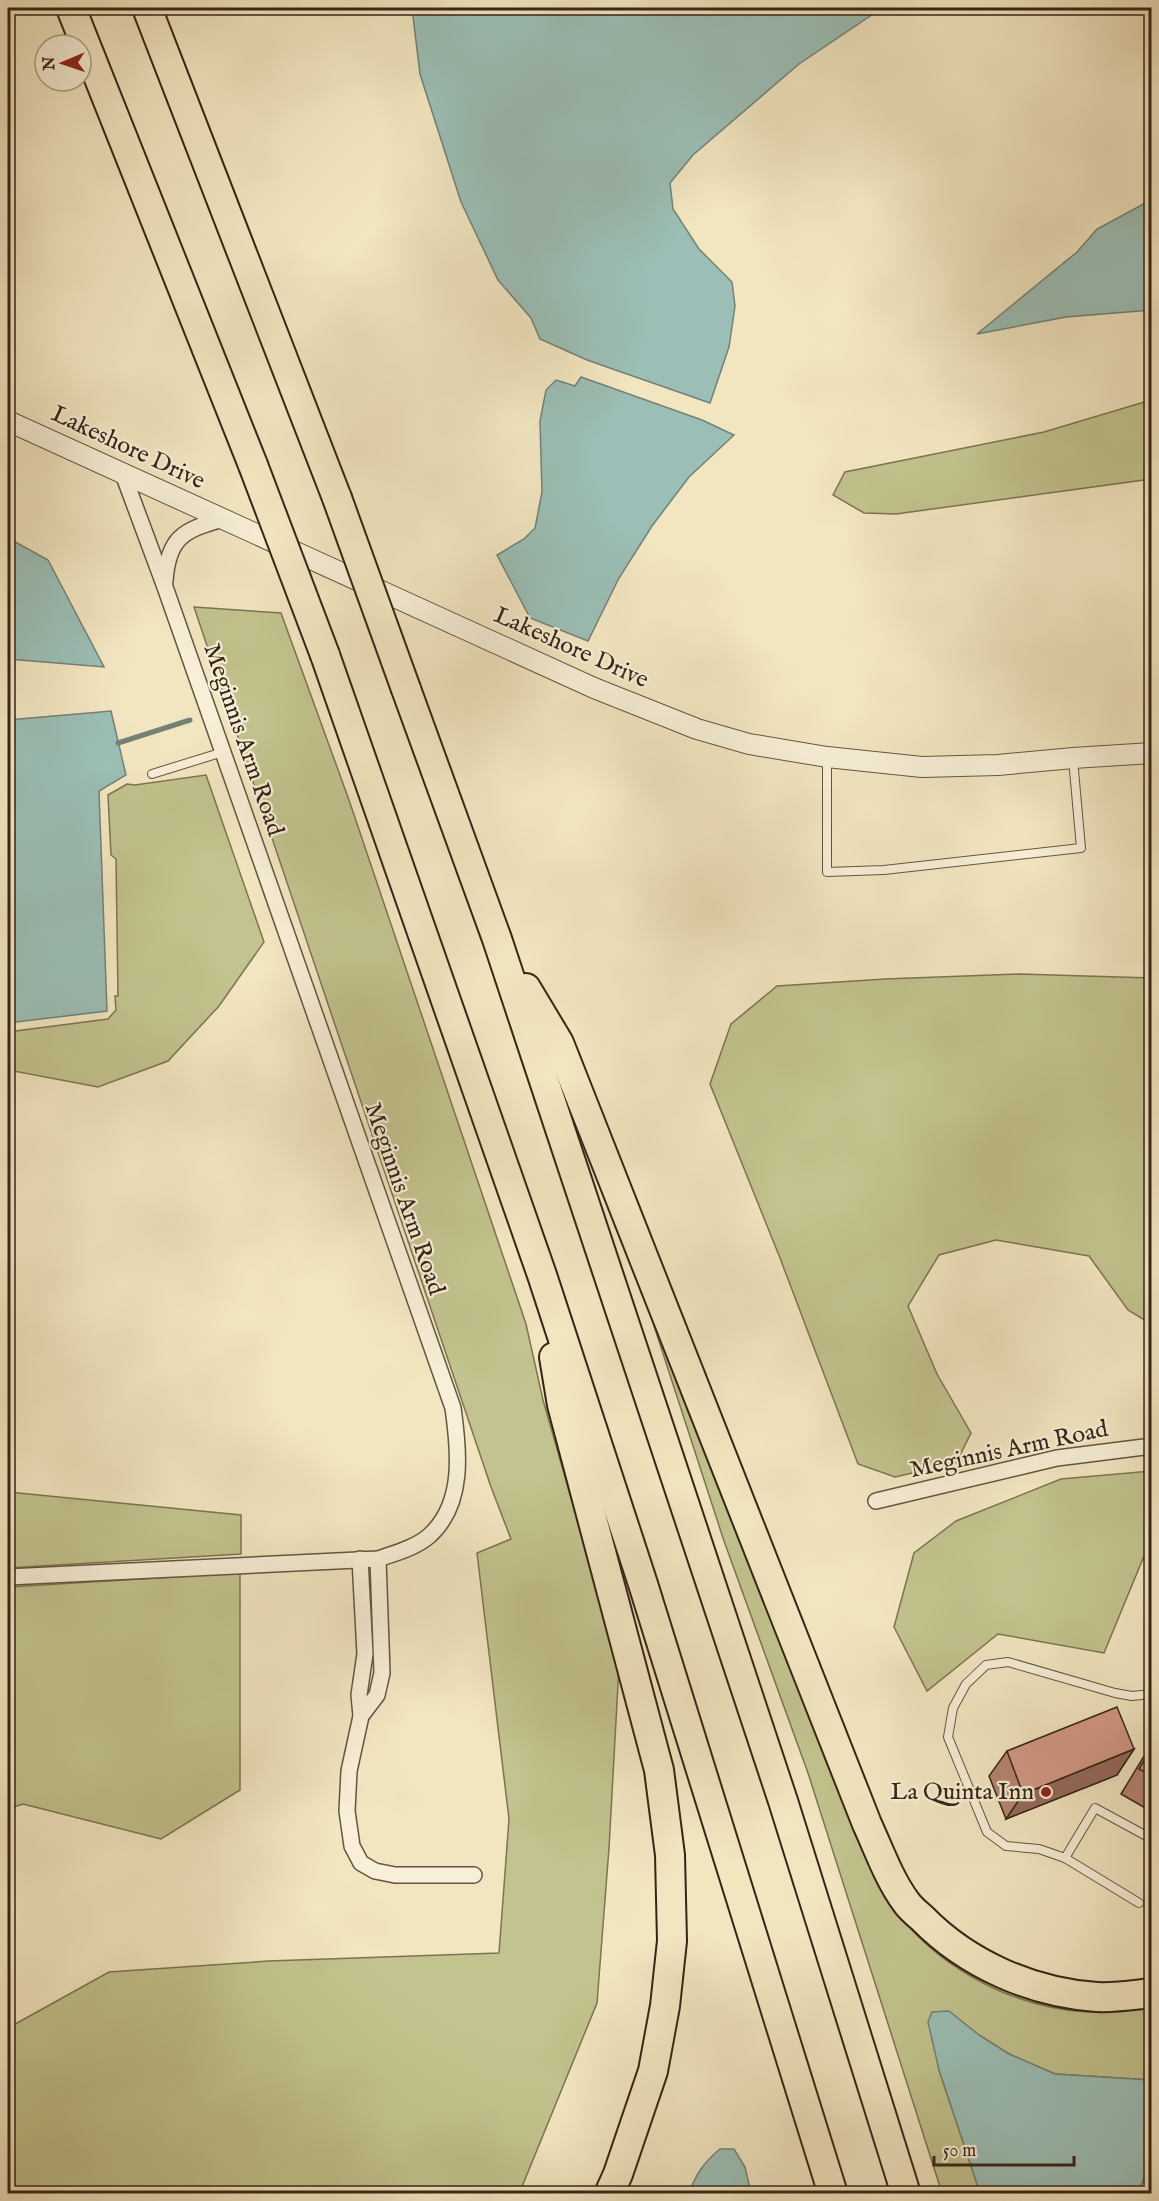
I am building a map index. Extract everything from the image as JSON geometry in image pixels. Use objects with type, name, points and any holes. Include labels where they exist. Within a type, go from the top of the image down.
[{"type":"highway","points":[[71,8],[253,465],[325,655],[542,1275],[643,1584],[833,2193]]},
{"type":"highway","points":[[147,8],[337,498],[497,939],[783,1801],[906,2193]]},
{"type":"highway","points":[[497,939],[558,1043],[867,1824],[906,1902],[931,1927],[956,1947],[993,1969],[1030,1984],[1095,1997],[1152,1993]]},
{"type":"highway","points":[[542,1275],[562,1405],[659,1770],[670,1855],[672,1941],[663,2017],[653,2071],[618,2174],[609,2193]]},
{"type":"street","name":"Lakeshore Drive","points":[[8,421],[643,709],[697,729],[749,744],[827,757],[922,767],[998,765],[1152,753]]},
{"type":"street","name":"Meginnis Arm Road","points":[[8,1577],[378,1558],[414,1546],[428,1537],[438,1526],[449,1508],[459,1463],[459,1446],[453,1408],[165,587],[123,474]]},
{"type":"street","points":[[165,587],[166,559],[176,542],[195,527],[222,519]]},
{"type":"street","name":"Meginnis Arm Road","points":[[876,1501],[1057,1458],[1152,1446]]},
{"type":"street","points":[[361,1716],[377,1695],[381,1672],[378,1558]]},
{"type":"street","points":[[360,1559],[365,1654],[359,1695],[361,1716],[349,1771],[347,1811],[352,1846],[361,1863],[375,1871],[395,1875],[474,1875]]},
{"type":"lane","points":[[152,774],[223,752]]},
{"type":"lane","points":[[827,757],[827,872],[884,870],[1081,848],[1073,758]]},
{"type":"lane","points":[[1139,1903],[1065,1858],[1039,1849],[1006,1846],[987,1832],[948,1737],[953,1708],[966,1684],[986,1665],[1008,1662],[1115,1693],[1132,1696],[1152,1694]]},
{"type":"lane","points":[[1065,1858],[1095,1808],[1152,1839]]},
{"type":"green space","points":[[1151,400],[1151,479],[896,514],[864,513],[833,495],[845,472],[1044,432]]},
{"type":"green space","points":[[194,607],[281,613],[349,800],[526,1324],[543,1400],[619,1666],[609,1848],[597,2003],[519,2194],[8,2193],[8,2028],[109,1972],[269,1961],[499,1953],[509,1819],[477,1553],[511,1539],[491,1487]]},
{"type":"green space","points":[[206,775],[264,942],[219,1006],[168,1061],[98,1087],[8,1070],[8,1032],[108,1019],[116,1010],[115,996],[118,996],[116,859],[111,855],[108,795],[127,784],[135,785]]},
{"type":"green space","points":[[1020,974],[1151,978],[1151,1324],[1128,1310],[1089,1256],[996,1240],[939,1255],[908,1306],[937,1374],[971,1433],[956,1463],[895,1477],[858,1464],[780,1258],[710,1084],[731,1024],[777,986]]},
{"type":"green space","points":[[642,1289],[866,1842],[861,1848],[886,1897],[904,1921],[948,1962],[1000,1991],[1057,2008],[1087,2012],[1111,2012],[1151,2007],[1151,2080],[1055,2074],[1009,2054],[979,2035],[939,2070],[980,2193],[942,2193],[808,1773],[724,1541]]},
{"type":"green space","points":[[1151,1471],[1151,1539],[1104,1653],[998,1634],[927,1691],[894,1627],[914,1553],[956,1521],[1061,1479]]},
{"type":"green space","points":[[8,1492],[241,1515],[241,1554],[8,1568]]},
{"type":"green space","points":[[240,1573],[240,1790],[161,1839],[23,1804],[8,1809],[8,1587]]},
{"type":"green space","points":[[1151,2164],[1151,2193],[1137,2193]]},
{"type":"water","points":[[412,8],[882,8],[799,64],[693,155],[670,183],[673,209],[699,249],[732,282],[735,306],[729,347],[710,403],[587,360],[540,339],[531,318],[498,280],[461,202],[420,74]]},
{"type":"water","points":[[1151,200],[1151,310],[1066,317],[977,334],[1077,252],[1097,229]]},
{"type":"water","points":[[581,377],[702,420],[734,435],[689,477],[652,526],[619,578],[588,641],[530,618],[497,555],[524,539],[535,528],[542,492],[540,421],[546,390],[556,380],[575,386]]},
{"type":"water","points":[[8,538],[48,560],[104,667],[8,659]]},
{"type":"water","points":[[111,711],[126,775],[99,791],[107,1011],[8,1023],[8,720]]},
{"type":"water","points":[[949,2011],[979,2035],[1009,2054],[1055,2074],[1151,2080],[1151,2164],[1137,2193],[980,2193],[939,2070],[928,2022],[932,2012]]},
{"type":"water","points":[[720,2149],[734,2149],[745,2167],[751,2193],[689,2193],[701,2169]]},
{"type":"building","points":[[1117,1707],[1134,1749],[1023,1794],[1007,1751]]},
{"type":"building","points":[[1152,1747],[1152,1776],[1139,1769]]},
{"type":"waterway","points":[[118,743],[190,720]]},
{"type":"place","name":"La Quinta Inn","points":[[1046,1792]]}]
